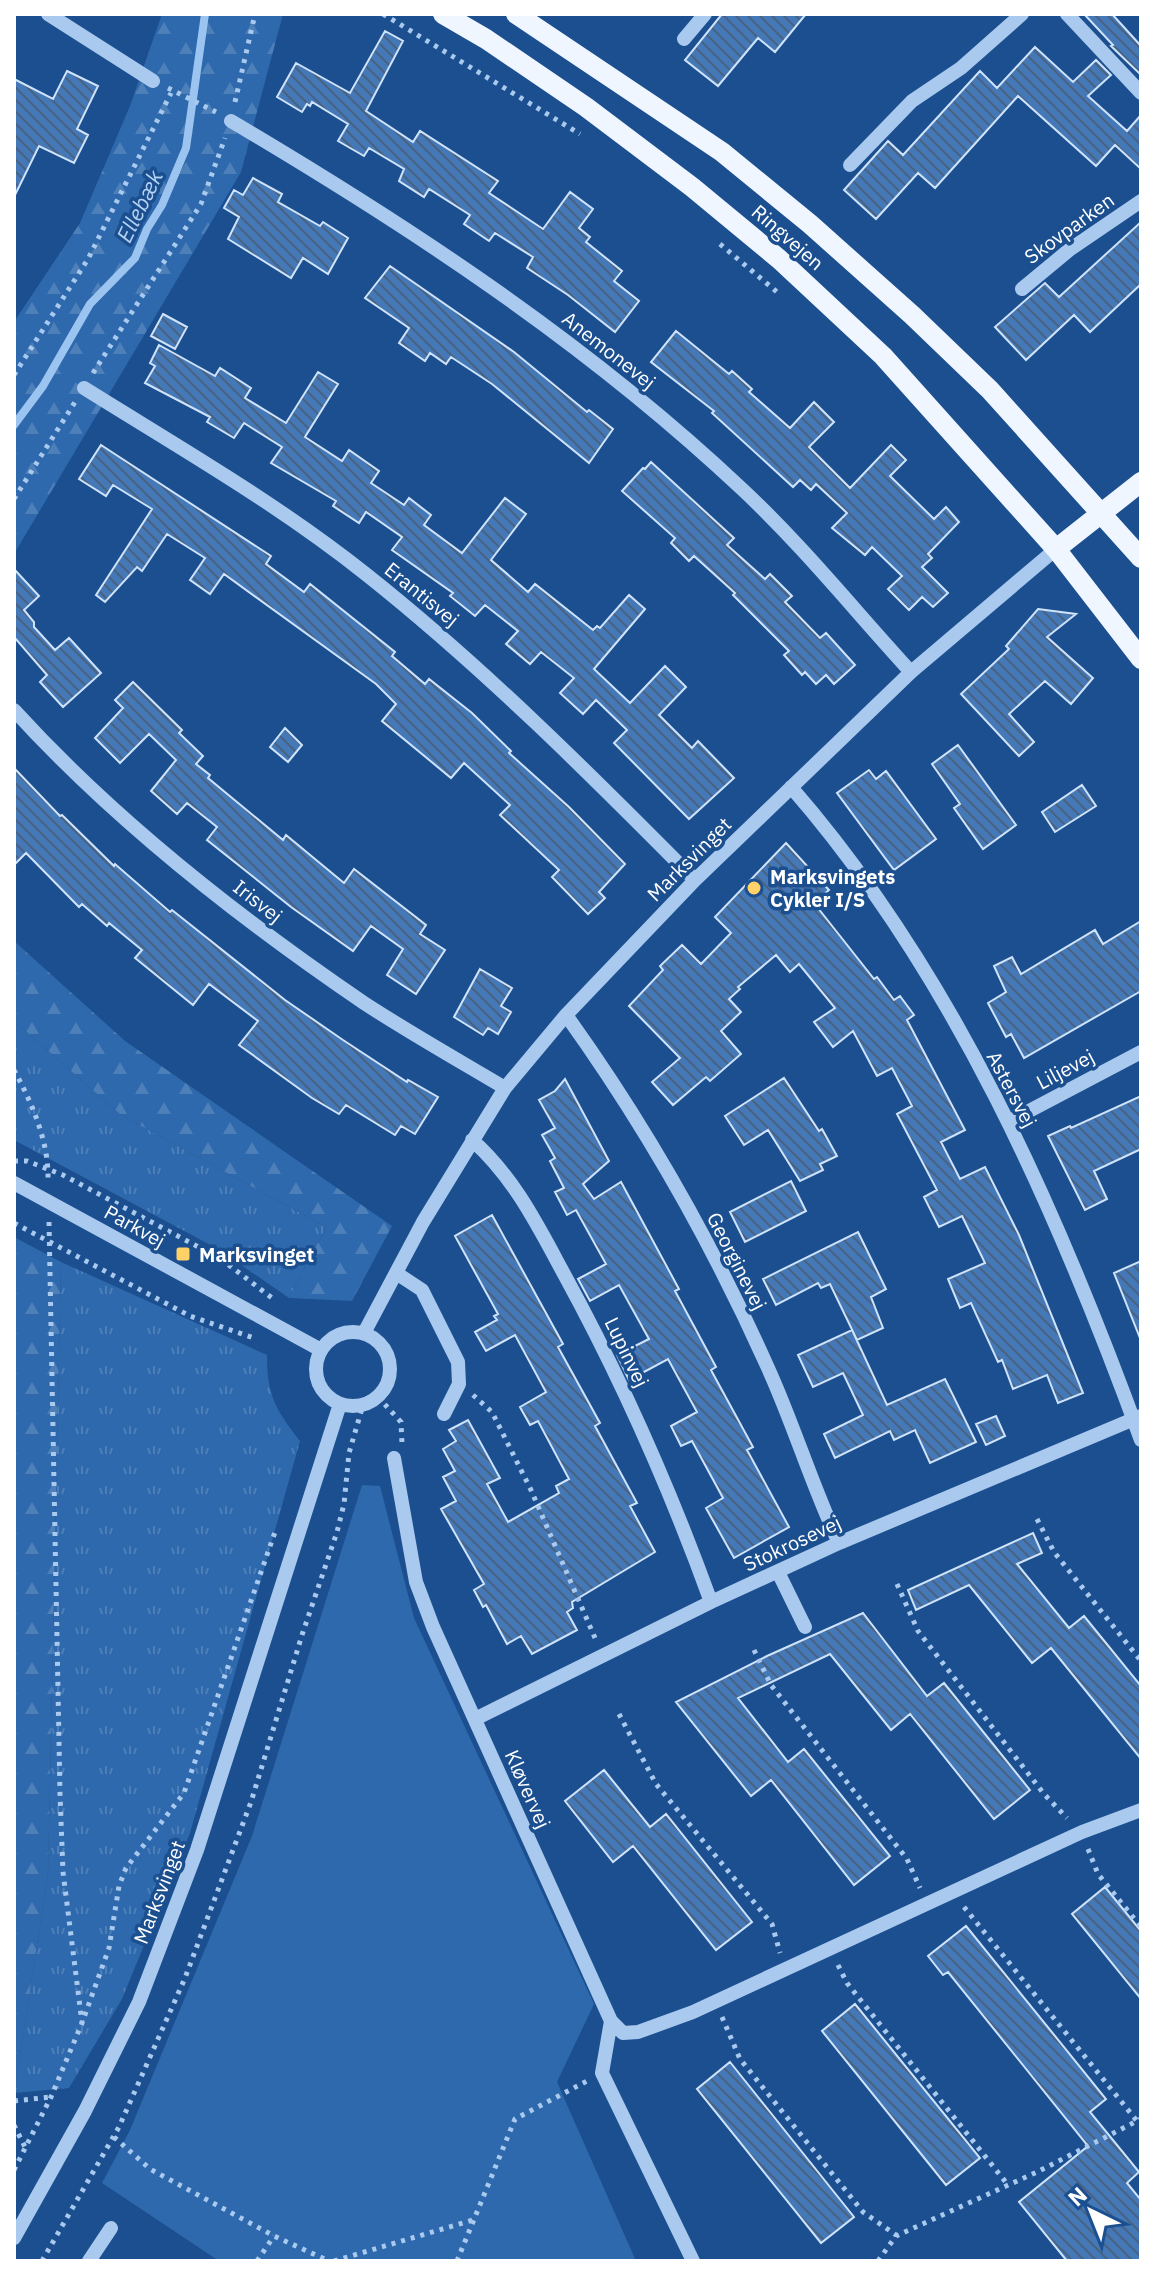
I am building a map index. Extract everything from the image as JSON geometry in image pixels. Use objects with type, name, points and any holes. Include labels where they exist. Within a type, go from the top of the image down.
[{"type":"main road","name":"Ringvejen","points":[[443,14],[486,39],[586,107],[692,187],[779,259],[883,356],[1056,549],[1141,659]]},
{"type":"main road","name":"Ringvejen","points":[[516,14],[722,152],[810,224],[990,390],[1141,558]]},
{"type":"main road","points":[[1056,549],[1141,482]]},
{"type":"street","points":[[48,14],[153,81]]},
{"type":"street","points":[[684,39],[705,14]]},
{"type":"street","points":[[850,165],[912,101],[961,68],[1022,14]]},
{"type":"street","points":[[1067,14],[1141,93]]},
{"type":"street","name":"Anemonevej","points":[[231,121],[337,184],[477,276],[623,386],[744,491],[800,548],[911,672]]},
{"type":"street","name":"Skovparken","points":[[1022,289],[1069,250],[1141,201]]},
{"type":"street","name":"Erantisvej","points":[[84,388],[219,470],[366,574],[488,676],[583,766],[695,880]]},
{"type":"street","name":"Marksvinget","points":[[364,1333],[472,1140],[505,1088],[566,1015],[695,880],[911,672],[1056,549]]},
{"type":"street","name":"Irisvej","points":[[14,710],[67,765],[153,843],[265,933],[366,1004],[505,1088]]},
{"type":"street","name":"Astersvej","points":[[791,787],[914,953],[1008,1122],[1137,1417],[1141,1440]]},
{"type":"street","name":"Georginevej","points":[[566,1015],[642,1129],[731,1290],[793,1425],[839,1543]]},
{"type":"street","name":"Liljevej","points":[[1008,1122],[1141,1052]]},
{"type":"street","name":"Lupinvej","points":[[472,1140],[506,1174],[594,1330],[642,1428],[711,1602]]},
{"type":"street","name":"Parkvej","points":[[14,1183],[321,1350]]},
{"type":"street","points":[[396,1273],[422,1290],[458,1362],[459,1384],[444,1414]]},
{"type":"street","points":[[355,1331],[364,1333],[383,1346],[390,1366],[389,1378],[378,1397],[363,1405],[340,1404],[322,1391],[317,1381],[315,1370],[321,1350],[335,1336],[355,1331]]},
{"type":"street","name":"Marksvinget","points":[[14,2238],[85,2111],[139,2002],[197,1850],[340,1404]]},
{"type":"street","name":"Stokrosevej","points":[[475,1719],[711,1602],[839,1543],[1137,1417]]},
{"type":"street","name":"Kløvervej","points":[[394,1458],[416,1582],[433,1627],[611,2021]]},
{"type":"street","points":[[778,1572],[805,1627]]},
{"type":"street","points":[[611,2021],[623,2033],[638,2032],[715,2002],[1082,1832],[1141,1810]]},
{"type":"street","points":[[611,2021],[602,2073],[693,2261]]},
{"type":"street","points":[[89,2261],[111,2228]]},
{"type":"path","points":[[14,499],[201,204],[231,121],[255,14]]},
{"type":"path","points":[[383,14],[584,137]]},
{"type":"path","points":[[14,375],[88,259],[175,92],[214,111]]},
{"type":"path","points":[[714,239],[786,299]]},
{"type":"path","points":[[14,1070],[27,1094],[49,1158],[61,1825],[70,1939],[82,2023]]},
{"type":"path","points":[[14,1161],[27,1161],[48,1169],[221,1259],[276,1301]]},
{"type":"path","points":[[14,1223],[190,1316],[264,1342]]},
{"type":"path","points":[[459,1384],[492,1412],[531,1490],[604,1657]]},
{"type":"path","points":[[378,1397],[401,1422],[402,1447],[394,1458]]},
{"type":"path","points":[[42,2261],[114,2137],[185,1978],[251,1802],[337,1532],[344,1504],[349,1453],[363,1405]]},
{"type":"path","points":[[1037,1519],[1054,1552],[1141,1661]]},
{"type":"path","points":[[14,2170],[51,2097],[82,2023],[109,1948],[119,1886],[126,1868],[184,1793],[277,1527]]},
{"type":"path","points":[[897,1584],[918,1631],[1044,1794],[1082,1832],[1098,1874],[1141,1927]]},
{"type":"path","points":[[754,1650],[771,1685],[907,1859],[928,1904]]},
{"type":"path","points":[[619,1714],[656,1784],[772,1924],[784,1970]]},
{"type":"path","points":[[878,2261],[896,2236],[1139,2120],[953,1892]]},
{"type":"path","points":[[830,1949],[847,1983],[1008,2185]]},
{"type":"path","points":[[715,2002],[740,2059],[863,2212],[896,2236]]},
{"type":"path","points":[[457,2261],[515,2119],[602,2073]]},
{"type":"path","points":[[14,2101],[51,2097]]},
{"type":"path","points":[[14,2125],[26,2150]]},
{"type":"path","points":[[114,2137],[150,2169],[274,2236],[331,2261],[474,2220]]},
{"type":"path","points":[[257,2261],[274,2236]]},
{"type":"green space","points":[[162,14],[283,14],[241,172],[14,554],[14,322],[80,223],[130,106]]},
{"type":"green space","points":[[14,941],[125,1041],[392,1226],[352,1301],[289,1298],[326,1227],[121,1115],[14,1021]]},
{"type":"green space","points":[[14,1021],[121,1115],[326,1227],[289,1298],[218,1249],[14,1140]]},
{"type":"green space","points":[[14,1237],[61,1262],[48,1874],[14,2094]]},
{"type":"green space","points":[[61,1262],[267,1355],[274,1402],[300,1441],[190,1833],[122,1999],[69,2088],[14,2093],[48,1874]]},
{"type":"green space","points":[[362,1485],[380,1486],[414,1618],[594,2004],[557,2082],[636,2261],[219,2261],[102,2183],[130,2130],[252,1836]]},
{"type":"building","points":[[722,14],[806,14],[775,52],[758,38],[718,86],[685,60]]},
{"type":"building","points":[[1084,14],[1112,14],[1141,46],[1141,75],[1111,46]]},
{"type":"building","points":[[385,31],[403,41],[366,111],[413,142],[420,131],[498,181],[489,193],[543,229],[570,192],[593,209],[579,228],[590,237],[586,242],[622,271],[614,281],[639,301],[615,332],[527,268],[533,257],[495,233],[489,241],[464,224],[470,215],[429,189],[424,197],[399,181],[404,169],[369,148],[364,156],[338,141],[348,124],[312,102],[302,112],[277,97],[296,63],[350,93]]},
{"type":"building","points":[[1035,47],[1073,82],[1096,60],[1111,75],[1088,96],[1127,131],[1141,115],[1141,169],[1115,145],[1096,166],[1018,96],[935,188],[918,173],[876,219],[844,190],[888,141],[903,155],[980,71],[997,88]]},
{"type":"building","points":[[67,71],[98,86],[77,129],[88,135],[74,163],[39,146],[14,197],[14,79],[53,99]]},
{"type":"building","points":[[253,178],[282,194],[278,202],[320,226],[323,222],[348,238],[328,274],[303,258],[291,278],[228,239],[239,217],[224,208],[234,190],[243,195]]},
{"type":"building","points":[[1141,222],[1141,284],[1090,332],[1074,315],[1026,360],[995,327],[1045,283],[1059,297]]},
{"type":"building","points":[[390,266],[514,352],[587,412],[589,410],[613,429],[589,463],[492,384],[451,357],[446,364],[430,353],[425,361],[399,343],[409,328],[365,298]]},
{"type":"building","points":[[163,314],[187,327],[175,349],[151,336]]},
{"type":"building","points":[[676,331],[729,374],[732,371],[752,389],[749,392],[790,428],[814,402],[834,422],[809,447],[850,488],[891,445],[906,460],[890,476],[934,519],[946,507],[959,522],[928,554],[932,558],[922,567],[948,593],[933,607],[922,597],[909,610],[888,589],[902,576],[872,547],[865,555],[832,528],[847,513],[816,484],[811,490],[800,480],[793,487],[712,413],[714,411],[651,362]]},
{"type":"building","points":[[159,345],[215,376],[220,368],[251,388],[245,398],[286,423],[318,372],[338,384],[305,437],[342,461],[349,450],[379,471],[371,483],[404,505],[409,498],[431,515],[424,525],[462,553],[505,498],[526,514],[491,560],[528,592],[535,584],[593,630],[597,626],[600,628],[629,595],[645,609],[594,669],[630,703],[665,666],[686,687],[659,715],[692,748],[698,741],[734,778],[689,819],[614,743],[627,730],[596,700],[583,714],[560,693],[574,678],[541,652],[530,664],[506,644],[518,631],[485,605],[475,616],[450,596],[453,593],[392,550],[402,537],[366,512],[359,523],[333,506],[336,501],[271,463],[282,447],[244,423],[234,438],[207,422],[210,417],[145,383],[155,366],[150,363]]},
{"type":"building","points":[[101,445],[271,556],[266,564],[304,592],[310,584],[395,652],[392,656],[425,684],[429,679],[472,713],[511,751],[509,753],[569,807],[625,864],[599,892],[605,898],[588,914],[552,877],[559,870],[500,815],[510,805],[464,763],[451,778],[382,721],[396,704],[376,684],[224,574],[210,594],[190,580],[205,558],[167,534],[142,571],[137,567],[105,602],[96,595],[152,509],[113,485],[106,496],[79,479]]},
{"type":"building","points":[[651,462],[734,538],[727,545],[765,579],[770,574],[792,596],[785,602],[820,638],[826,633],[855,665],[834,684],[826,675],[816,684],[805,672],[802,675],[784,655],[789,651],[733,595],[735,593],[694,556],[689,561],[671,543],[675,538],[622,491]]},
{"type":"building","points":[[14,569],[39,596],[24,610],[34,622],[34,627],[55,650],[69,638],[101,673],[63,707],[40,682],[47,675],[14,637]]},
{"type":"building","points":[[1038,609],[1076,614],[1047,637],[1093,678],[1071,704],[1045,681],[1009,714],[1034,742],[1019,756],[961,694],[1009,649],[1006,646]]},
{"type":"building","points":[[133,682],[182,730],[179,733],[203,756],[196,764],[210,775],[208,778],[283,840],[286,835],[344,883],[354,869],[426,925],[420,934],[445,950],[416,994],[387,975],[403,949],[371,926],[353,951],[291,907],[207,840],[217,827],[187,803],[177,814],[151,791],[176,760],[149,734],[120,763],[95,738],[123,708],[115,700]]},
{"type":"building","points":[[285,728],[302,745],[288,762],[270,747]]},
{"type":"building","points":[[958,745],[1016,825],[983,849],[954,808],[960,804],[932,764]]},
{"type":"building","points":[[14,768],[114,866],[170,912],[172,910],[285,1000],[407,1082],[438,1097],[415,1134],[401,1126],[395,1135],[346,1105],[339,1114],[312,1098],[239,1045],[258,1021],[209,984],[193,1005],[135,958],[142,950],[82,904],[79,907],[26,853],[14,865]]},
{"type":"building","points":[[869,770],[876,779],[886,771],[936,839],[894,870],[837,793]]},
{"type":"building","points":[[1082,785],[1096,806],[1055,832],[1042,812]]},
{"type":"building","points":[[786,843],[829,890],[814,903],[874,979],[877,977],[894,1000],[900,996],[914,1015],[907,1020],[965,1130],[941,1142],[960,1179],[985,1167],[1019,1235],[1083,1393],[1058,1403],[1047,1375],[1013,1389],[1002,1360],[998,1362],[971,1303],[960,1308],[948,1279],[985,1263],[962,1216],[939,1227],[924,1197],[937,1190],[897,1114],[912,1106],[892,1068],[877,1076],[853,1031],[833,1047],[814,1022],[835,1008],[799,964],[790,972],[776,955],[738,987],[740,989],[729,999],[741,1012],[721,1031],[741,1054],[710,1081],[706,1077],[673,1105],[652,1082],[680,1058],[629,1006],[663,970],[660,966],[682,945],[701,964],[731,933],[715,917]]},
{"type":"building","points":[[1141,921],[1141,991],[1024,1058],[1011,1034],[1006,1037],[988,1003],[1006,992],[994,966],[1012,957],[1021,974],[1095,930],[1103,944]]},
{"type":"building","points":[[480,969],[512,988],[501,1006],[511,1012],[498,1034],[488,1028],[483,1035],[454,1017]]},
{"type":"building","points":[[784,1078],[819,1131],[822,1129],[837,1156],[820,1164],[823,1170],[800,1181],[768,1130],[744,1145],[725,1116]]},
{"type":"building","points":[[565,1079],[609,1161],[583,1184],[594,1199],[621,1182],[679,1289],[675,1291],[716,1367],[711,1370],[753,1447],[747,1450],[789,1527],[734,1558],[706,1508],[723,1498],[692,1441],[681,1446],[671,1426],[697,1412],[668,1359],[629,1380],[617,1355],[649,1339],[619,1285],[590,1301],[578,1279],[606,1264],[576,1210],[567,1215],[555,1192],[564,1188],[550,1161],[555,1158],[542,1135],[555,1128],[539,1100],[555,1091]]},
{"type":"building","points":[[1141,1096],[1141,1149],[1094,1171],[1107,1199],[1085,1210],[1048,1136]]},
{"type":"building","points":[[791,1181],[806,1211],[745,1242],[730,1212]]},
{"type":"building","points":[[492,1215],[563,1344],[558,1347],[600,1423],[595,1426],[637,1503],[630,1506],[655,1552],[572,1602],[573,1608],[567,1612],[577,1630],[532,1654],[521,1636],[507,1644],[486,1605],[483,1607],[474,1590],[484,1584],[441,1509],[456,1501],[443,1477],[455,1471],[443,1449],[456,1441],[449,1430],[468,1420],[500,1478],[487,1484],[508,1522],[559,1493],[556,1486],[569,1479],[538,1421],[530,1425],[520,1407],[546,1392],[515,1335],[486,1351],[475,1332],[497,1320],[494,1316],[498,1314],[455,1236]]},
{"type":"building","points":[[858,1232],[886,1289],[871,1297],[883,1328],[857,1340],[830,1284],[821,1288],[818,1283],[776,1305],[763,1279]]},
{"type":"building","points":[[1141,1261],[1141,1338],[1140,1338],[1114,1273]]},
{"type":"building","points":[[852,1330],[887,1405],[945,1379],[976,1442],[930,1463],[915,1430],[894,1440],[890,1431],[835,1458],[824,1434],[863,1415],[843,1373],[813,1387],[798,1355]]},
{"type":"building","points":[[996,1416],[1005,1436],[986,1445],[976,1424]]},
{"type":"building","points":[[1033,1533],[1042,1553],[1017,1564],[1069,1628],[1084,1616],[1141,1686],[1141,1759],[1051,1648],[1032,1663],[969,1585],[916,1610],[908,1590]]},
{"type":"building","points":[[863,1613],[927,1696],[944,1683],[1030,1790],[994,1819],[910,1714],[891,1730],[830,1654],[738,1698],[788,1762],[804,1749],[890,1856],[854,1885],[771,1780],[751,1796],[676,1702],[767,1656]]},
{"type":"building","points":[[604,1770],[650,1827],[666,1814],[752,1922],[716,1950],[633,1846],[613,1862],[565,1801]]},
{"type":"building","points":[[1105,1887],[1141,1931],[1141,1999],[1072,1914]]},
{"type":"building","points":[[966,1926],[1106,2099],[1090,2112],[1139,2172],[1127,2183],[1141,2200],[1141,2261],[1067,2261],[1019,2202],[1088,2146],[948,1972],[943,1975],[928,1956]]},
{"type":"building","points":[[855,2004],[980,2158],[946,2185],[822,2031]]},
{"type":"building","points":[[730,2062],[854,2217],[821,2243],[697,2089]]},
{"type":"waterway","name":"Ellebæk","points":[[14,425],[43,386],[90,304],[135,258],[147,229],[162,205],[186,148],[205,14]]},
{"type":"place","name":"Marksvingets Cykler I/S","points":[[754,888]]},
{"type":"place","name":"Marksvinget","points":[[183,1254]]}]
